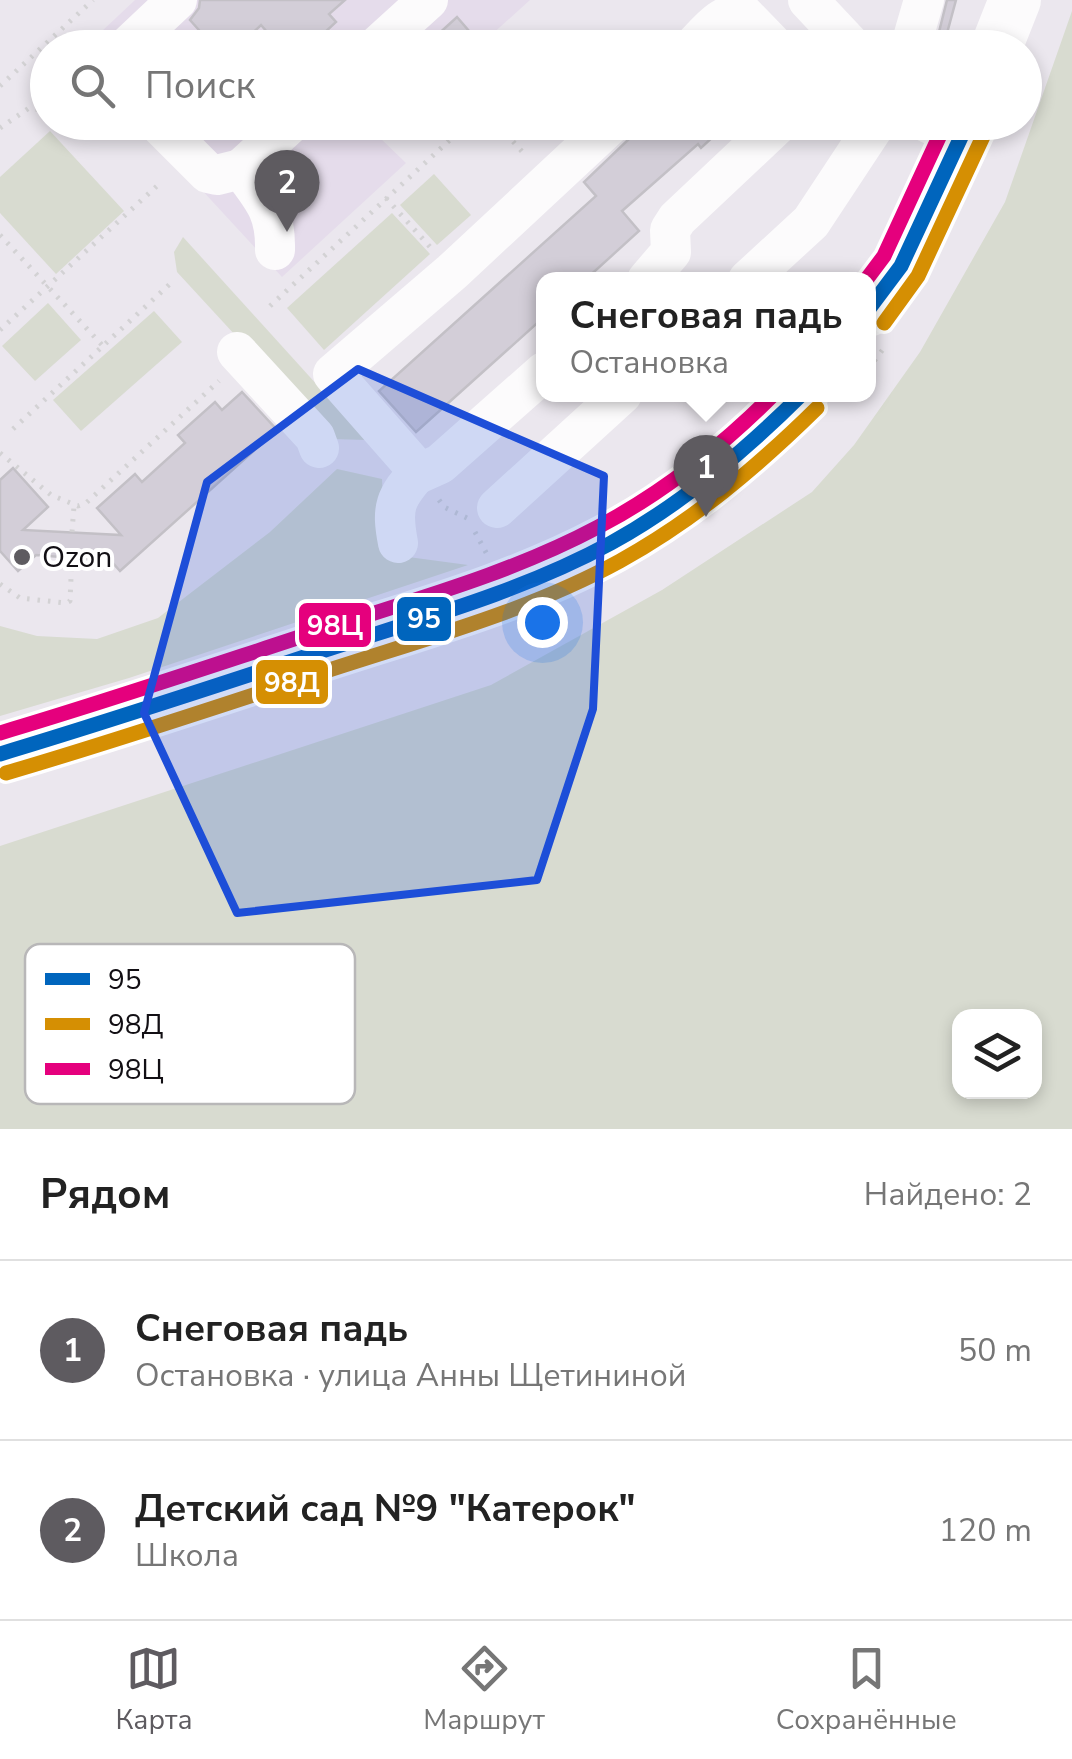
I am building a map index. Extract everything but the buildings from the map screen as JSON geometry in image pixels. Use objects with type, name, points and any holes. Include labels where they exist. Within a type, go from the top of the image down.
[{"type":"main road","points":[[1003,30],[1014,0]]},
{"type":"main road","points":[[876,301],[901,266],[948,140]]},
{"type":"main road","points":[[0,754],[107,723],[362,638],[578,560],[692,493],[760,438],[794,402]]},
{"type":"lane","points":[[145,30],[177,0]]},
{"type":"lane","points":[[395,30],[428,0]]},
{"type":"lane","points":[[808,0],[836,30]]},
{"type":"lane","points":[[915,30],[924,0]]},
{"type":"lane","points":[[711,30],[736,12],[759,30]]},
{"type":"lane","points":[[175,140],[216,175],[241,169],[272,140]]},
{"type":"lane","points":[[420,472],[332,374],[452,272],[595,140]]},
{"type":"lane","points":[[654,272],[671,252],[670,230],[677,219],[761,140]]},
{"type":"lane","points":[[757,272],[811,222],[865,140]]},
{"type":"lane","points":[[241,169],[270,207],[276,227],[275,250]]},
{"type":"lane","points":[[240,355],[316,437],[320,448]]},
{"type":"lane","points":[[398,542],[393,518],[398,494],[420,472],[440,464],[536,379]]},
{"type":"lane","points":[[497,508],[613,402]]},
{"type":"path","points":[[61,30],[93,0]]},
{"type":"path","points":[[0,86],[30,58]]},
{"type":"path","points":[[0,128],[30,108]]},
{"type":"path","points":[[270,306],[447,140]]},
{"type":"path","points":[[514,140],[550,183]]},
{"type":"path","points":[[0,330],[158,185]]},
{"type":"path","points":[[386,198],[452,272]]},
{"type":"path","points":[[0,235],[102,345]]},
{"type":"path","points":[[13,428],[171,283]]},
{"type":"path","points":[[0,453],[51,495],[74,506],[86,503],[240,355]]},
{"type":"path","points":[[420,472],[444,507],[467,518],[490,561],[500,558]]},
{"type":"path","points":[[72,532],[74,506]]},
{"type":"path","points":[[0,584],[20,598],[66,603],[70,601],[72,556]]},
{"type":"highlighted area","points":[[358,369],[604,476],[593,709],[537,880],[237,913],[144,713],[207,482]]},
{"type":"shaded area","points":[[135,0],[530,0],[497,30],[103,30]]},
{"type":"shaded area","points":[[1072,11],[1072,1129],[0,1129],[0,846],[491,685],[662,590],[812,492],[854,445],[920,352],[1005,202],[1027,140],[1042,140],[1042,97]]},
{"type":"shaded area","points":[[40,140],[58,140],[124,211],[56,274],[0,213],[0,177]]},
{"type":"shaded area","points":[[156,140],[382,140],[406,163],[282,277]]},
{"type":"shaded area","points":[[434,174],[471,215],[437,245],[400,205]]},
{"type":"shaded area","points":[[392,213],[430,254],[324,350],[287,308]]},
{"type":"shaded area","points":[[183,237],[367,440],[331,439],[177,272],[174,252]]},
{"type":"shaded area","points":[[48,303],[81,340],[35,381],[2,346]]},
{"type":"shaded area","points":[[154,311],[182,342],[81,431],[53,400]]},
{"type":"shaded area","points":[[337,469],[382,479],[386,554],[468,565],[129,678],[0,716],[0,626],[37,636],[97,639],[158,618],[270,532]]},
{"type":"transit line","name":"98Ц","points":[[872,272],[884,256],[938,140]]},
{"type":"transit line","name":"95","points":[[876,299],[901,266],[960,140]]},
{"type":"transit line","name":"98Д","points":[[884,323],[918,276],[981,140]]},
{"type":"transit line","name":"98Ц","points":[[0,733],[421,598],[564,544],[669,484],[766,402]]},
{"type":"transit line","name":"95","points":[[0,754],[540,577],[611,543],[687,494],[794,402]]},
{"type":"transit line","name":"98Д","points":[[6,773],[474,623],[585,579],[647,545],[699,510],[748,472],[817,408]]},
{"type":"place","name":"Детский сад №9 \"Катерок\"","points":[[287,232]]},
{"type":"place","name":"Снеговая падь","points":[[706,517]]},
{"type":"place","name":"Ozon","points":[[22,557]]}]
